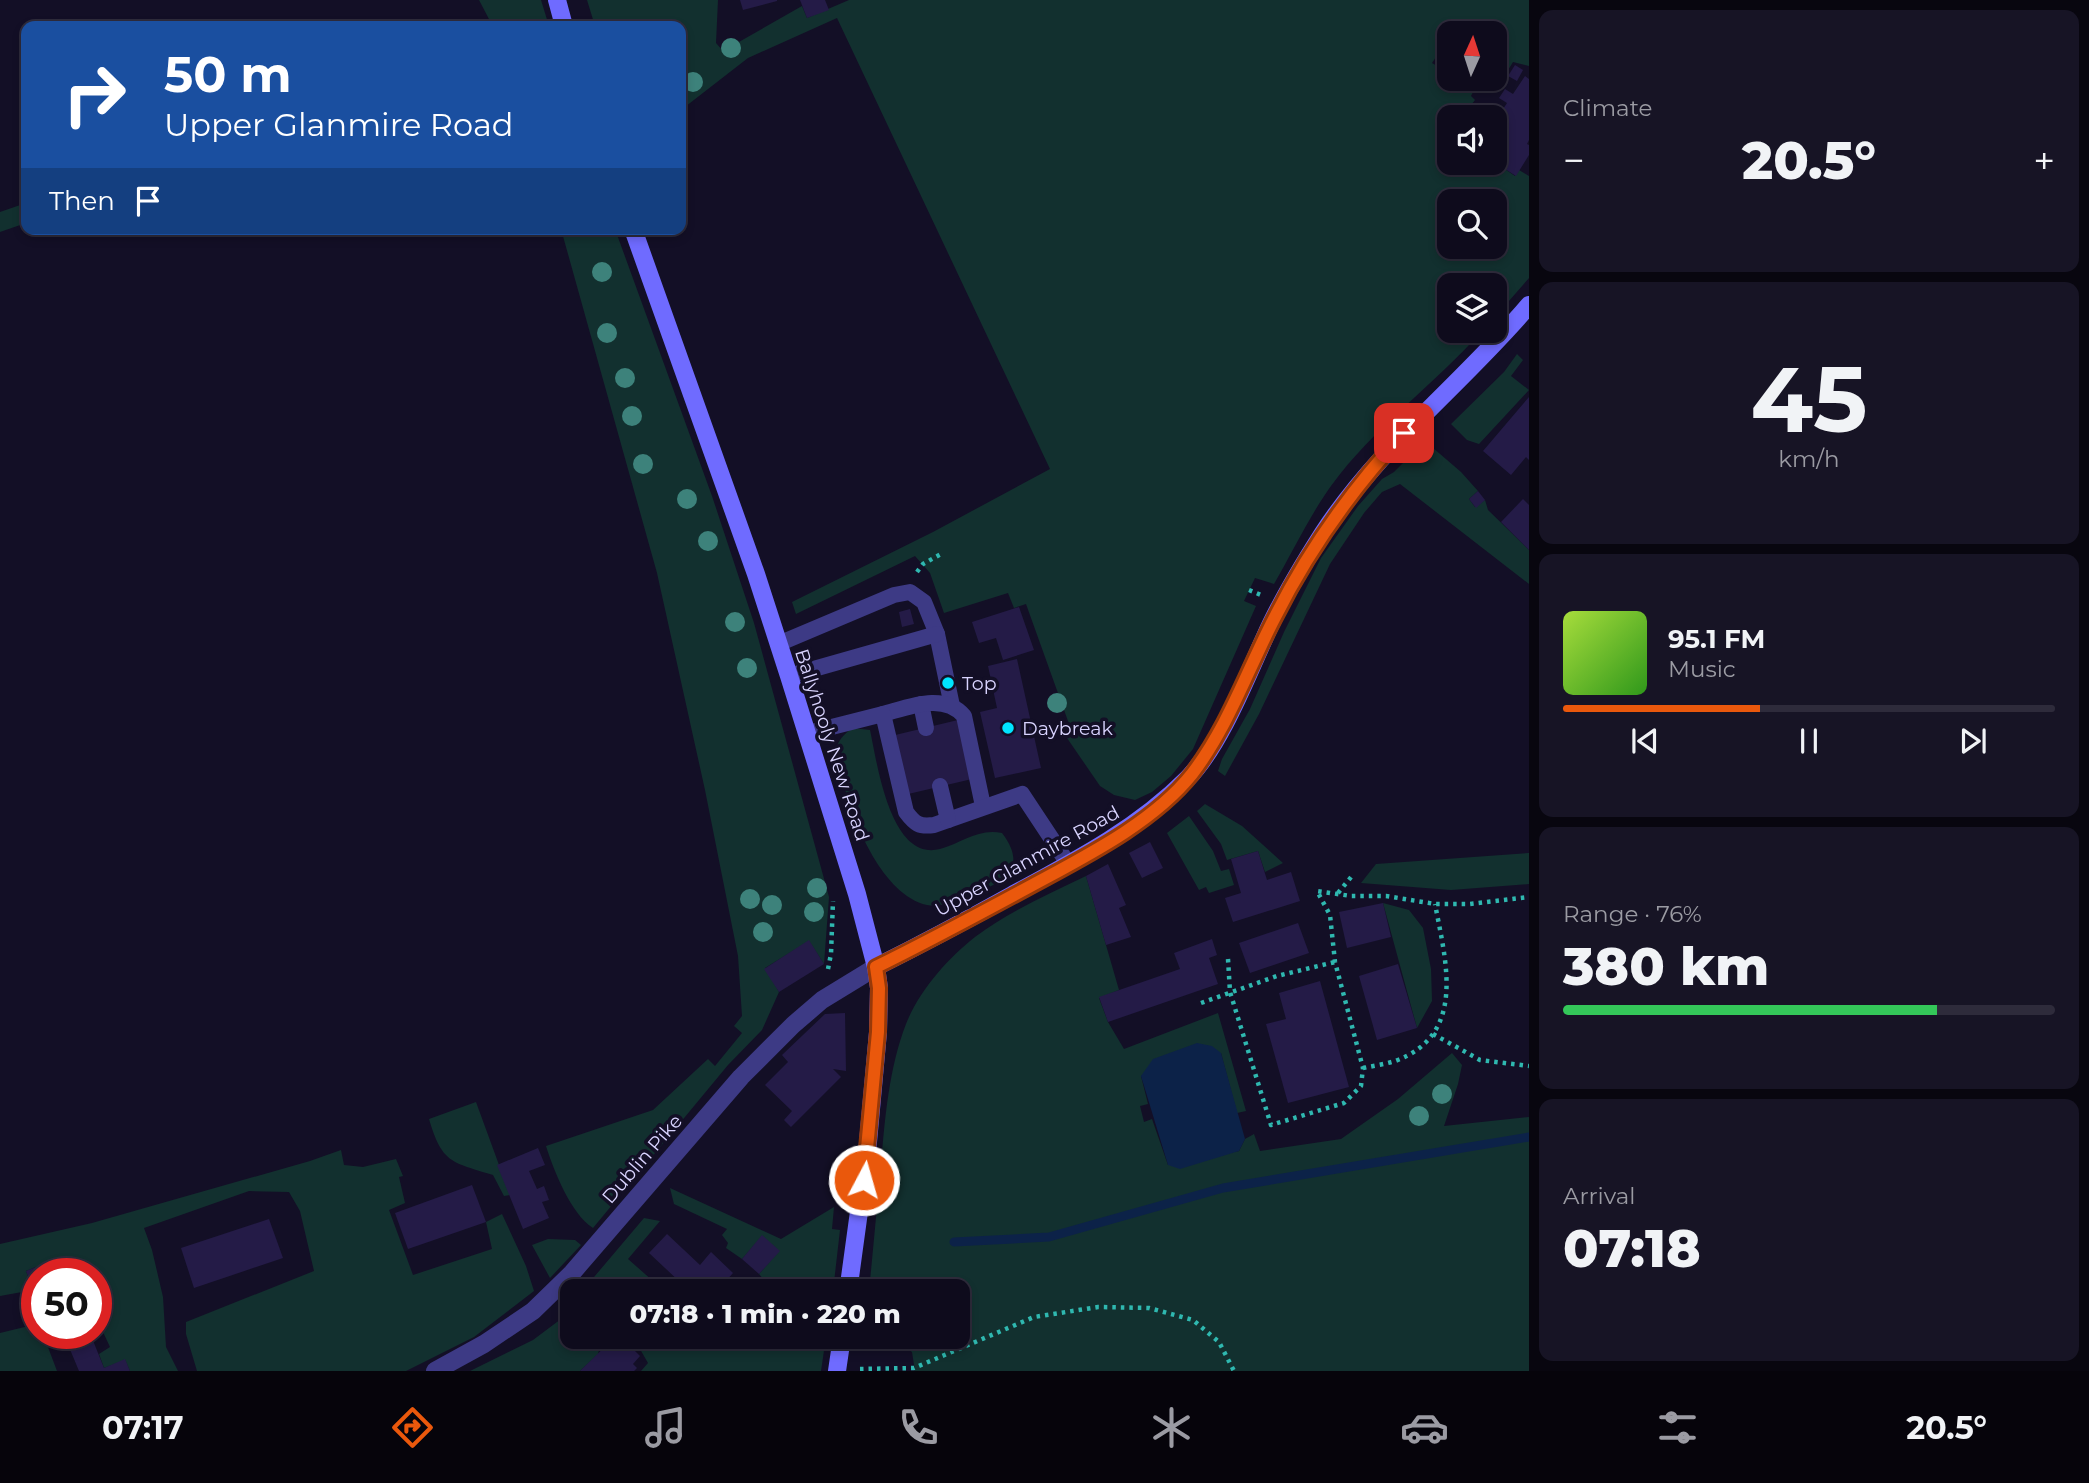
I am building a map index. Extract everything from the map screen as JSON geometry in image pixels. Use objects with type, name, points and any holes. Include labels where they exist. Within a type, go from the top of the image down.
[{"type":"main road","points":[[557,0],[563,21]]},
{"type":"main road","name":"Ballyhooly New Road","points":[[634,235],[808,733],[857,894],[876,967],[879,988],[875,1059],[867,1153],[850,1279]]},
{"type":"main road","name":"Upper Glanmire Road","points":[[876,967],[1069,865],[1150,813],[1190,775],[1221,728],[1281,604],[1324,532],[1371,469],[1421,415],[1505,333],[1529,305]]},
{"type":"main road","points":[[837,1370],[840,1349]]},
{"type":"street","name":"Dublin Pike","points":[[435,1371],[484,1344],[533,1311],[572,1273],[741,1077],[793,1025],[831,994],[876,967]]},
{"type":"lane","points":[[778,644],[894,595],[910,592],[924,602],[937,634],[952,706]]},
{"type":"lane","points":[[789,676],[937,634]]},
{"type":"lane","points":[[808,733],[921,704],[940,702],[957,707],[964,716],[984,806]]},
{"type":"lane","points":[[921,704],[926,728]]},
{"type":"lane","points":[[883,714],[906,812],[914,822],[921,826],[948,820],[1022,794],[1069,865]]},
{"type":"lane","points":[[940,786],[948,820]]},
{"type":"path","points":[[1337,894],[1352,876]]},
{"type":"path","points":[[1228,959],[1230,992],[1271,1125],[1344,1103],[1361,1086],[1363,1068],[1335,961],[1330,915],[1317,891],[1386,896],[1436,904],[1470,904],[1529,897]]},
{"type":"path","points":[[831,994],[828,970],[832,902],[857,894]]},
{"type":"path","points":[[1363,1068],[1397,1060],[1426,1043],[1443,1022],[1447,992],[1436,904]]},
{"type":"path","points":[[1201,1003],[1277,976],[1335,961]]},
{"type":"path","points":[[1433,1034],[1480,1060],[1529,1066]]},
{"type":"path","points":[[837,1370],[914,1368],[1034,1317],[1098,1307],[1149,1308],[1193,1320],[1219,1342],[1234,1371]]},
{"type":"green space","points":[[479,0],[541,0],[547,21],[490,21]]},
{"type":"green space","points":[[587,0],[718,0],[716,43],[723,51],[802,6],[807,18],[849,0],[1529,0],[1529,66],[1513,62],[1507,72],[1507,21],[1437,21],[1437,56],[1432,63],[1437,66],[1437,91],[1474,91],[1471,96],[1475,100],[1471,105],[1437,105],[1437,175],[1507,175],[1507,170],[1515,176],[1519,170],[1529,176],[1529,278],[1507,303],[1507,273],[1437,273],[1437,343],[1471,343],[1385,425],[1348,465],[1316,509],[1274,584],[1255,578],[1244,601],[1256,606],[1193,749],[1171,776],[1152,792],[1135,800],[1114,795],[1100,786],[1067,738],[1073,735],[1026,604],[1014,608],[1008,593],[944,613],[930,573],[915,556],[796,614],[792,602],[933,532],[1050,469],[837,18],[748,58],[686,106],[686,21],[593,21]]},
{"type":"green space","points":[[21,205],[21,225],[0,232],[0,212]]},
{"type":"green space","points":[[563,235],[617,235],[712,496],[754,623],[829,897],[824,964],[809,941],[765,968],[779,992],[762,1030],[728,1065],[593,1228],[571,1202],[546,1146],[653,1110],[708,1059],[715,1066],[742,1033],[734,1026],[742,1016],[738,956],[657,573]]},
{"type":"green space","points":[[1517,354],[1523,360],[1511,376],[1529,390],[1479,444],[1467,440],[1451,424],[1504,372]]},
{"type":"green space","points":[[1425,441],[1461,472],[1478,491],[1469,499],[1475,507],[1485,500],[1488,510],[1529,550],[1529,584],[1400,484],[1382,492],[1364,513],[1330,564],[1259,714],[1225,776],[1218,771],[1222,759],[1250,709],[1321,558],[1358,506],[1382,479],[1394,472]]},
{"type":"green space","points":[[852,728],[870,730],[889,806],[909,840],[923,849],[940,849],[978,834],[1002,833],[1013,857],[1007,874],[1000,881],[980,891],[937,906],[911,899],[897,888],[884,873],[863,837],[839,768],[836,754],[839,741]]},
{"type":"green space","points":[[1205,804],[1242,826],[1283,863],[1265,872],[1258,851],[1227,860],[1221,844],[1197,811]]},
{"type":"green space","points":[[1189,816],[1213,851],[1221,871],[1229,869],[1234,885],[1209,893],[1206,887],[1199,890],[1167,833]]},
{"type":"green space","points":[[1529,853],[1529,884],[1451,890],[1361,883],[1376,864]]},
{"type":"green space","points":[[1086,876],[1119,990],[1099,998],[1108,1022],[1124,1049],[1218,1013],[1246,1111],[1237,1113],[1221,1053],[1141,1076],[1148,1104],[1140,1106],[1144,1122],[1152,1119],[1168,1165],[1239,1151],[1245,1139],[1254,1134],[1260,1151],[1341,1139],[1398,1099],[1452,1053],[1462,1065],[1444,1126],[1529,1117],[1529,1371],[915,1371],[912,1352],[908,1349],[970,1349],[970,1279],[870,1279],[884,1129],[895,1058],[906,1024],[918,1000],[954,955],[988,928]]},
{"type":"green space","points":[[1383,903],[1409,910],[1423,928],[1431,969],[1432,1001],[1417,1028]]},
{"type":"green space","points":[[476,1102],[510,1195],[504,1196],[493,1175],[450,1159],[434,1134],[429,1119]]},
{"type":"green space","points":[[341,1150],[344,1165],[363,1167],[396,1159],[403,1176],[399,1177],[405,1203],[389,1210],[413,1275],[492,1249],[486,1222],[502,1214],[526,1266],[534,1291],[474,1337],[406,1371],[197,1371],[186,1334],[186,1322],[314,1271],[300,1211],[289,1192],[249,1191],[144,1228],[163,1297],[166,1347],[178,1371],[130,1371],[125,1360],[104,1368],[99,1354],[112,1349],[112,1258],[21,1258],[21,1292],[0,1296],[0,1244],[92,1223]]},
{"type":"green space","points":[[670,1188],[781,1239],[834,1207],[832,1229],[840,1230],[834,1279],[763,1279],[759,1274],[779,1251],[762,1236],[742,1259],[726,1248],[728,1243],[722,1235],[727,1229],[674,1204]]},
{"type":"green space","points":[[644,1218],[660,1221],[628,1259],[651,1279],[593,1279]]},
{"type":"green space","points":[[548,1239],[575,1240],[581,1245],[550,1278],[532,1245]]},
{"type":"green space","points":[[560,1320],[560,1349],[599,1349],[598,1354],[580,1371],[470,1371],[533,1340]]},
{"type":"green space","points":[[21,1328],[21,1349],[49,1349],[57,1371],[0,1371],[0,1333]]},
{"type":"green space","points":[[640,1349],[824,1349],[821,1371],[641,1371],[648,1363]]},
{"type":"water","points":[[1197,1043],[1212,1046],[1221,1053],[1245,1139],[1239,1151],[1180,1169],[1168,1165],[1141,1076],[1153,1059]]},
{"type":"building","points":[[740,0],[777,0],[777,1],[743,10]]},
{"type":"building","points":[[800,0],[825,0],[829,10],[807,18]]},
{"type":"building","points":[[1515,65],[1523,70],[1517,81],[1508,76]]},
{"type":"building","points":[[1525,76],[1529,79],[1529,155],[1516,176],[1507,170],[1507,103],[1499,98],[1504,91],[1513,94]]},
{"type":"building","points":[[1529,397],[1529,460],[1526,457],[1511,475],[1483,451]]},
{"type":"building","points":[[1478,491],[1485,500],[1476,508],[1469,499]]},
{"type":"building","points":[[1523,499],[1529,505],[1529,550],[1501,522]]},
{"type":"building","points":[[1019,607],[1034,650],[1003,660],[996,638],[979,643],[972,622]]},
{"type":"building","points":[[910,609],[914,624],[902,627],[899,612]]},
{"type":"building","name":"Daybreak","points":[[1017,659],[1041,768],[995,778],[980,712],[997,708],[988,666]]},
{"type":"building","points":[[958,720],[972,779],[904,795],[891,736]]},
{"type":"building","points":[[1150,842],[1163,868],[1142,878],[1129,853]]},
{"type":"building","points":[[1258,851],[1267,880],[1291,872],[1300,901],[1233,922],[1225,898],[1241,893],[1231,859]]},
{"type":"building","points":[[1108,864],[1126,905],[1119,908],[1131,937],[1106,945],[1086,876]]},
{"type":"building","points":[[1383,903],[1391,937],[1347,948],[1339,912]]},
{"type":"building","points":[[1298,923],[1309,953],[1250,973],[1239,943]]},
{"type":"building","points":[[1212,939],[1217,955],[1209,958],[1218,984],[1108,1022],[1099,997],[1180,969],[1174,953]]},
{"type":"building","points":[[809,940],[824,964],[779,992],[764,969]]},
{"type":"building","points":[[1398,964],[1417,1028],[1377,1040],[1359,976]]},
{"type":"building","points":[[1320,981],[1349,1087],[1288,1103],[1266,1024],[1286,1019],[1279,993]]},
{"type":"building","points":[[845,1013],[846,1071],[833,1069],[841,1077],[791,1127],[784,1120],[792,1111],[765,1085],[788,1062],[782,1055],[825,1014]]},
{"type":"building","points":[[538,1148],[545,1165],[529,1171],[537,1189],[544,1186],[549,1200],[542,1202],[549,1218],[523,1229],[497,1165]]},
{"type":"building","points":[[472,1185],[486,1222],[408,1249],[395,1213]]},
{"type":"building","points":[[269,1219],[283,1258],[194,1288],[181,1248]]},
{"type":"building","points":[[667,1234],[700,1265],[711,1252],[733,1273],[728,1279],[677,1279],[649,1253]]},
{"type":"building","points":[[762,1235],[780,1251],[759,1274],[742,1259]]},
{"type":"building","points":[[70,1349],[96,1349],[104,1368],[125,1359],[130,1371],[79,1371]]},
{"type":"building","points":[[603,1349],[633,1349],[640,1356],[633,1364],[637,1368],[634,1371],[580,1371]]},
{"type":"waterway","points":[[954,1242],[1049,1237],[1223,1188],[1529,1137]]},
{"type":"place","name":"Top","points":[[948,683]]},
{"type":"place","name":"Daybreak","points":[[1008,728]]},
{"type":"route","points":[[864,1180],[878,1032],[879,988],[876,967],[1103,845],[1150,813],[1190,775],[1221,728],[1281,604],[1324,532],[1371,469],[1404,433]]}]
